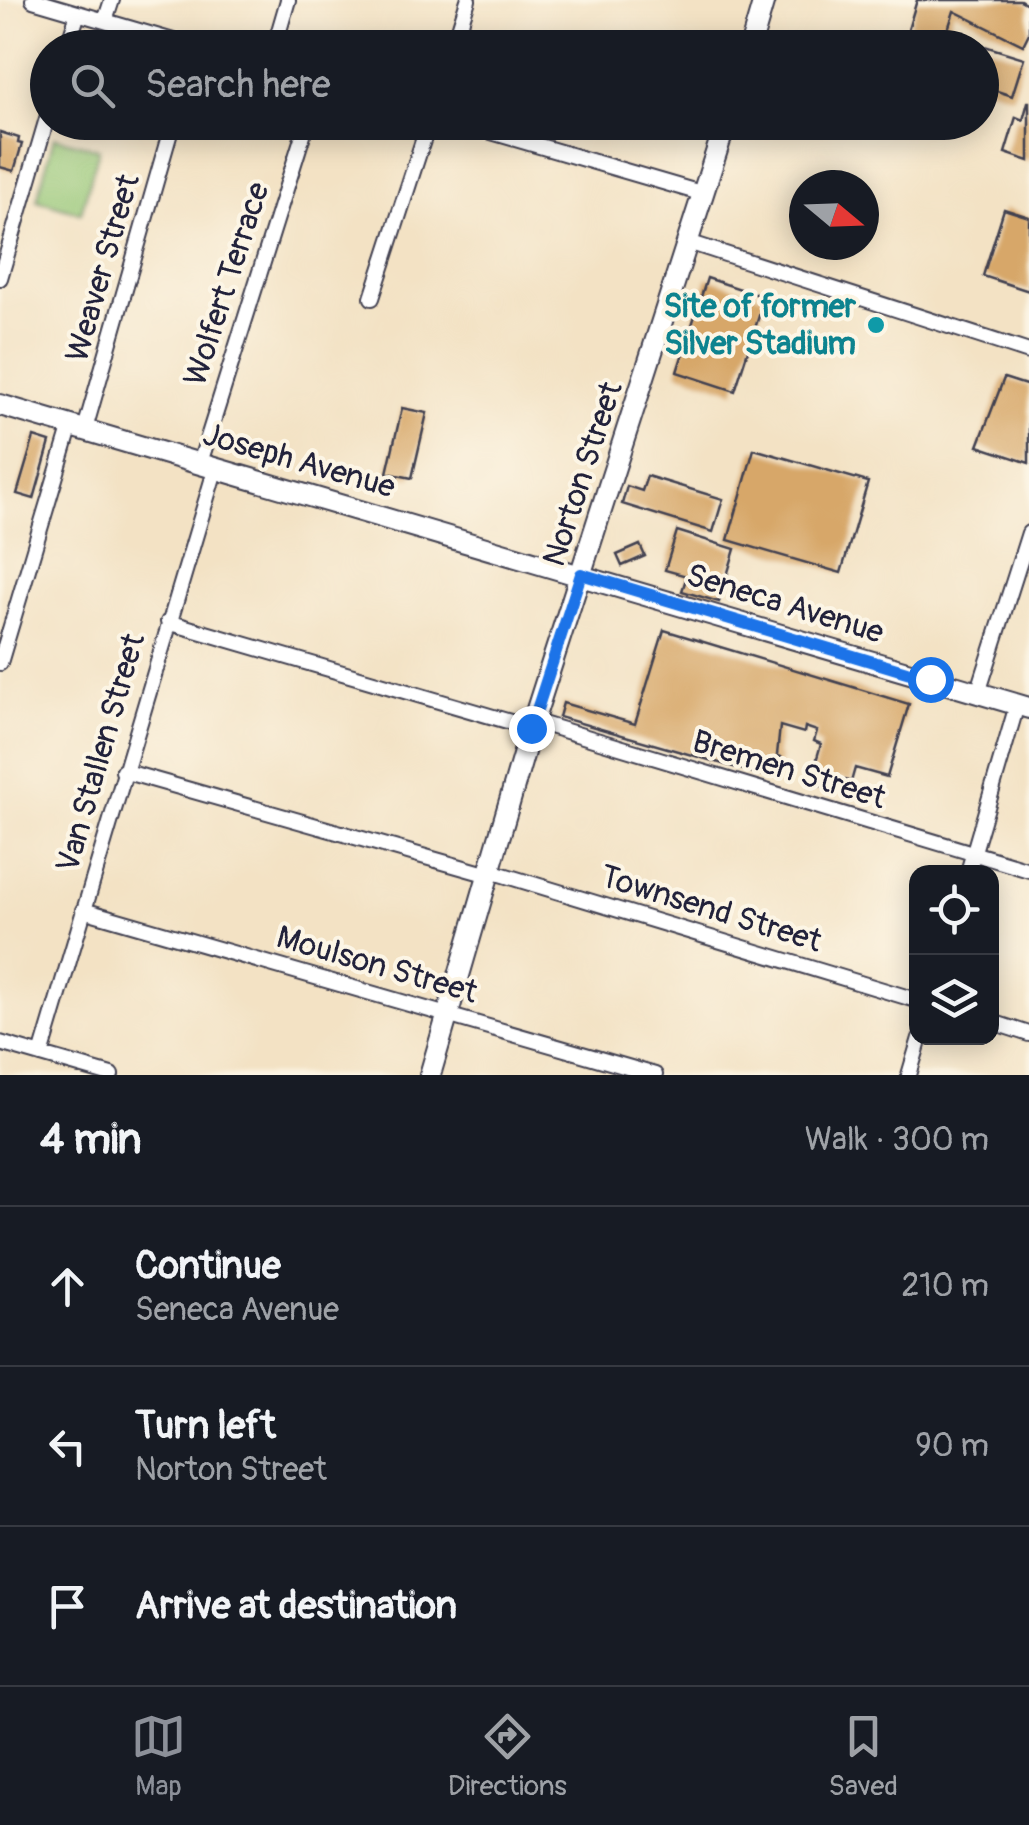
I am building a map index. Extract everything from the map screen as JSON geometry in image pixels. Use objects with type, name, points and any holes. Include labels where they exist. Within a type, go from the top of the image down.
[{"type":"main road","points":[[755,30],[764,0]]},
{"type":"main road","name":"Norton Street","points":[[430,1075],[532,725],[720,140]]},
{"type":"main road","name":"Joseph Avenue","points":[[0,405],[581,574]]},
{"type":"main road","name":"Seneca Avenue","points":[[581,574],[1023,707]]},
{"type":"street","points":[[33,0],[136,30]]},
{"type":"street","points":[[105,21],[112,0]]},
{"type":"street","points":[[279,30],[288,0]]},
{"type":"street","points":[[458,30],[468,0]]},
{"type":"street","points":[[73,30],[78,13]]},
{"type":"street","points":[[0,278],[41,140]]},
{"type":"street","name":"Weaver Street","points":[[0,663],[168,140]]},
{"type":"street","name":"Wolfert Terrace","points":[[208,465],[302,140]]},
{"type":"street","points":[[372,298],[422,140]]},
{"type":"street","points":[[519,140],[704,194]]},
{"type":"street","points":[[688,242],[1029,352]]},
{"type":"street","name":"Van Stallen Street","points":[[41,1055],[168,622],[208,465]]},
{"type":"street","points":[[978,693],[1029,533]]},
{"type":"street","name":"Bremen Street","points":[[168,622],[1029,870]]},
{"type":"street","points":[[970,865],[1023,707]]},
{"type":"street","name":"Townsend Street","points":[[124,772],[489,873],[909,998]]},
{"type":"street","name":"Moulson Street","points":[[84,910],[654,1075]]},
{"type":"street","points":[[999,1024],[1029,1034]]},
{"type":"street","points":[[0,1042],[111,1075]]},
{"type":"street","points":[[909,1075],[918,1045]]},
{"type":"green space","points":[[53,140],[99,149],[81,213],[37,200]]},
{"type":"building","points":[[917,0],[1020,0],[1029,5],[1029,33],[1023,45],[954,11],[948,30],[908,30]]},
{"type":"building","points":[[999,50],[1024,58],[1012,96],[999,92]]},
{"type":"building","points":[[1028,102],[1029,161],[1005,153],[1016,117],[1023,120]]},
{"type":"building","points":[[0,132],[19,138],[18,143],[22,144],[14,171],[0,167]]},
{"type":"building","points":[[1004,209],[1029,217],[1029,291],[983,276]]},
{"type":"building","points":[[707,278],[765,297],[735,391],[677,372]]},
{"type":"building","points":[[1004,378],[1029,386],[1029,463],[978,446]]},
{"type":"building","points":[[402,408],[427,413],[412,478],[387,473]]},
{"type":"building","points":[[34,437],[50,442],[34,499],[17,494]]},
{"type":"building","points":[[754,449],[868,482],[841,573],[728,540]]},
{"type":"building","points":[[647,476],[723,499],[713,532],[622,504],[627,486],[642,491]]},
{"type":"building","points":[[677,531],[735,549],[719,602],[682,591],[687,576],[665,570]]},
{"type":"building","points":[[640,545],[645,556],[622,566],[617,555]]},
{"type":"building","points":[[664,630],[909,704],[887,777],[855,768],[851,782],[839,778],[836,790],[810,782],[821,744],[814,741],[817,731],[805,727],[804,733],[780,726],[777,755],[781,757],[775,776],[765,776],[559,717],[563,703],[635,724]]},
{"type":"place","name":"Site of former Silver Stadium","points":[[876,325]]},
{"type":"route","points":[[531,728],[581,574],[930,679]]}]
